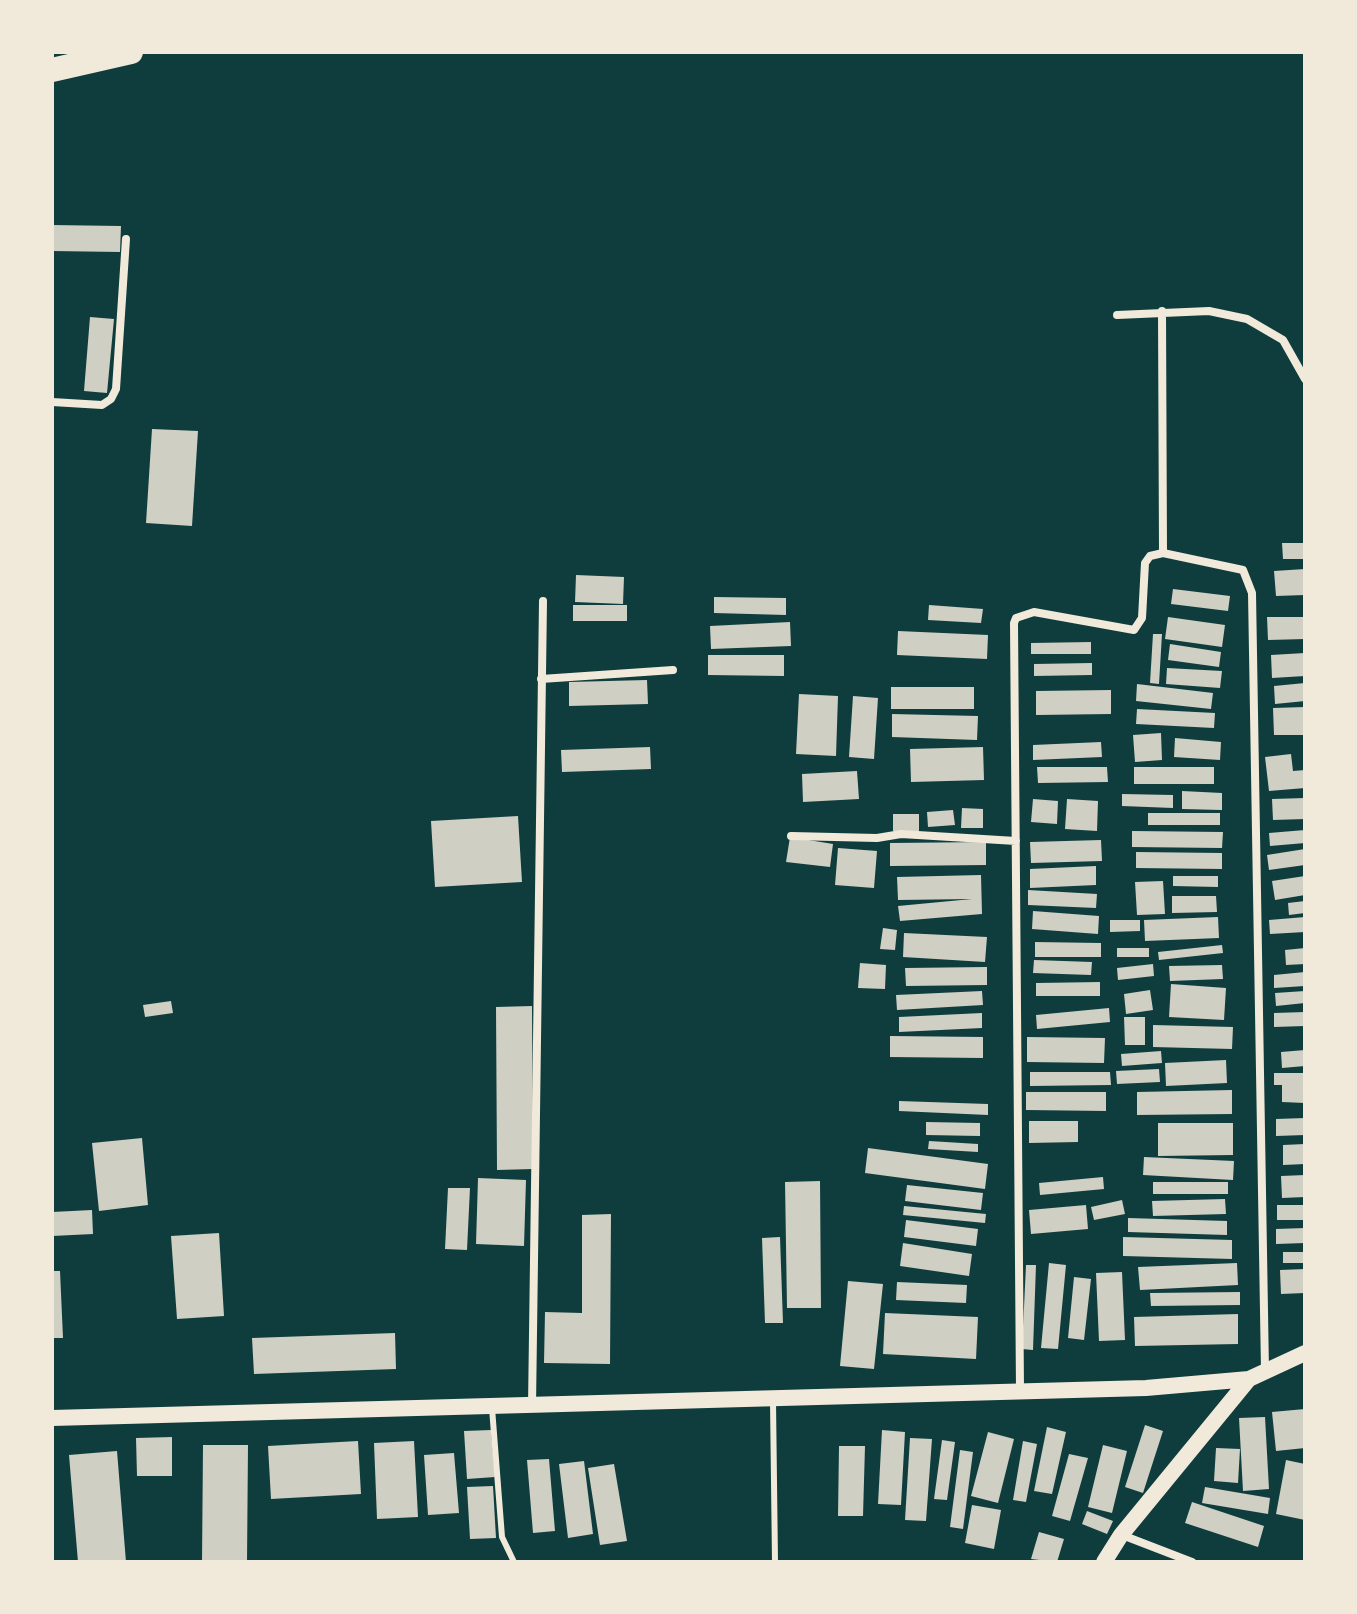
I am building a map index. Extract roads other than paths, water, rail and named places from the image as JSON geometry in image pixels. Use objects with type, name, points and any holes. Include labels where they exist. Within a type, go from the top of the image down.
[{"type":"highway","points":[[52,70],[131,52]]},
{"type":"main road","points":[[52,1418],[1146,1388],[1249,1379],[1305,1353]]},
{"type":"main road","points":[[1104,1562],[1121,1535],[1249,1379]]},
{"type":"street","points":[[52,402],[102,405],[111,399],[116,389],[126,239]]},
{"type":"street","points":[[1162,311],[1163,553]]},
{"type":"street","points":[[1117,315],[1209,311],[1247,319],[1283,340],[1305,379]]},
{"type":"street","points":[[1020,1392],[1016,618],[1034,612],[1134,630],[1142,618],[1145,563],[1150,556],[1163,553],[1243,570],[1252,593],[1265,1371]]},
{"type":"street","points":[[532,1407],[543,601]]},
{"type":"street","points":[[541,679],[673,670]]},
{"type":"street","points":[[791,836],[877,838],[901,834],[1016,841]]},
{"type":"street","points":[[1121,1535],[1192,1562]]},
{"type":"lane","points":[[773,1398],[775,1562]]},
{"type":"lane","points":[[492,1408],[502,1537],[514,1562]]}]
